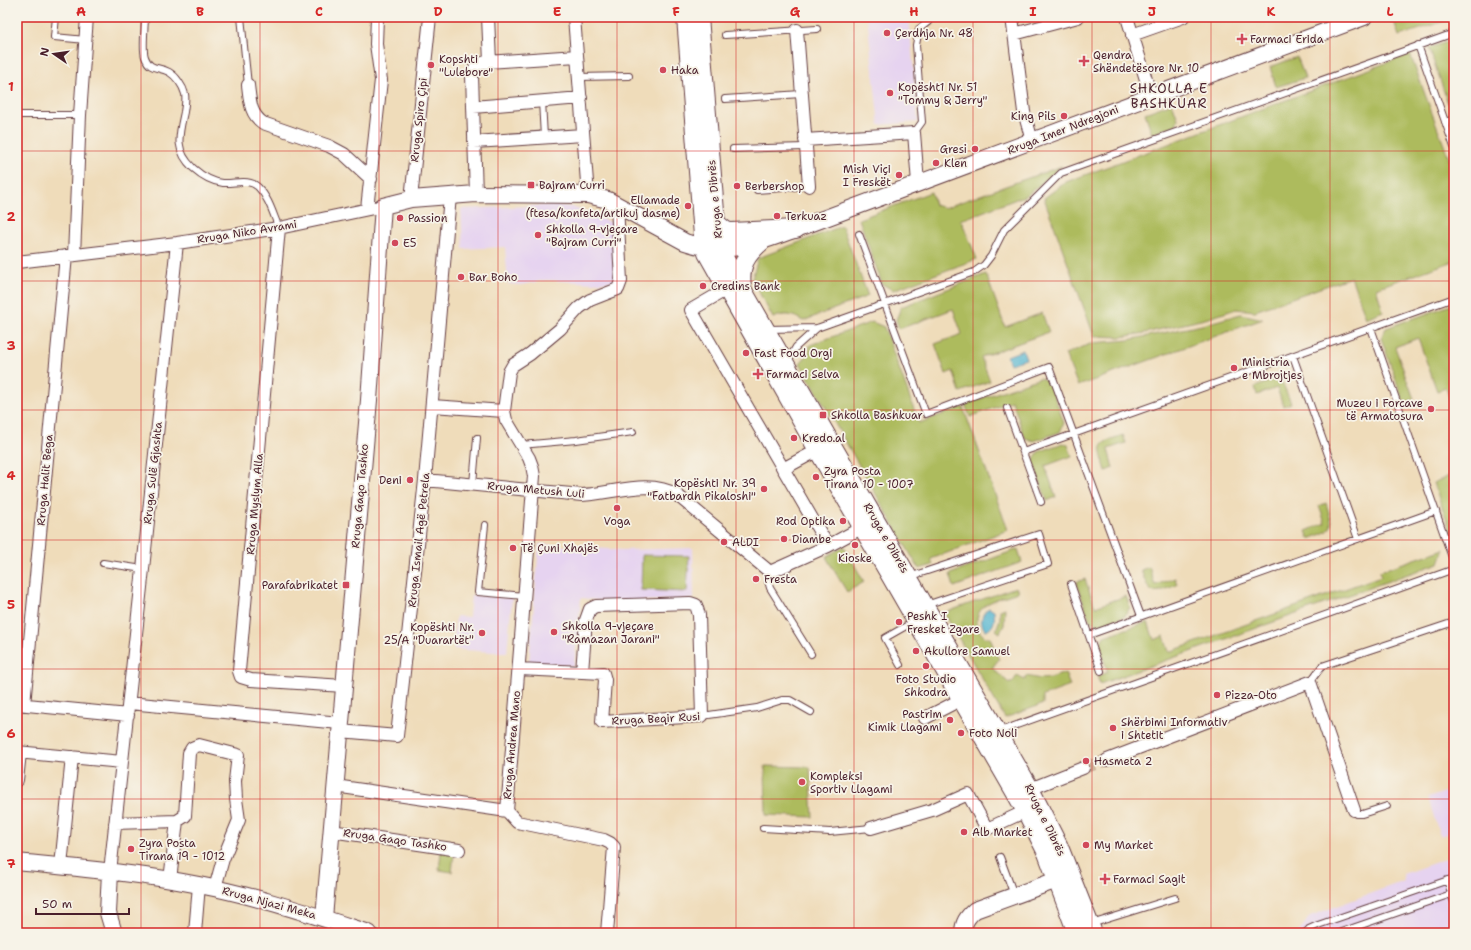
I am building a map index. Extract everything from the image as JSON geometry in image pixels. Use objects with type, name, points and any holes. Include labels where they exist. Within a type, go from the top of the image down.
[{"type":"main road","name":"Rruga e Dibrës","points":[[686,17],[713,248],[728,265],[734,288],[818,450],[863,526],[997,732],[1030,789],[1059,847],[1087,930]]},
{"type":"main road","name":"Rruga e Dibrës","points":[[699,17],[717,236],[713,248]]},
{"type":"main road","points":[[716,223],[726,231],[731,232],[796,229]]},
{"type":"main road","points":[[734,288],[740,275],[741,268],[751,251],[762,241]]},
{"type":"main road","name":"Rruga e Dibrës","points":[[734,288],[766,329],[909,577],[921,613],[962,699],[1026,811],[1047,853],[1057,880],[1087,930]]},
{"type":"street","name":"Rruga Halit Bega","points":[[20,705],[70,255],[87,17]]},
{"type":"street","points":[[367,209],[381,80],[376,44],[377,17]]},
{"type":"street","name":"Rruga Spiro Çipi","points":[[411,199],[430,17]]},
{"type":"street","points":[[488,17],[490,62]]},
{"type":"street","points":[[574,17],[588,195]]},
{"type":"street","points":[[1012,17],[1024,112],[1032,141]]},
{"type":"street","points":[[1014,34],[1078,17]]},
{"type":"street","points":[[1127,17],[1151,96]]},
{"type":"street","points":[[1132,35],[1182,17]]},
{"type":"street","name":"Rruga Imer Ndregjoni","points":[[713,248],[743,247],[796,229],[1355,19]]},
{"type":"street","points":[[797,30],[809,186]]},
{"type":"street","points":[[476,194],[472,76],[475,66],[490,62],[577,56]]},
{"type":"street","points":[[248,85],[250,105],[253,113],[263,124],[329,146],[344,154],[371,179]]},
{"type":"street","points":[[473,107],[581,98]]},
{"type":"street","points":[[806,143],[914,133],[918,183]]},
{"type":"street","points":[[474,142],[583,135]]},
{"type":"street","name":"Rruga Niko Avrami","points":[[17,262],[177,243],[279,228],[411,199],[476,194],[588,195],[601,197],[685,242],[713,248]]},
{"type":"street","name":"Rruga Ismail Agë Petrela","points":[[340,727],[397,736],[425,480],[450,196]]},
{"type":"street","points":[[432,406],[504,411],[509,372],[513,365],[530,354],[560,329],[590,300],[618,288],[622,281],[617,205]]},
{"type":"street","name":"Rruga Gaqo Tashko","points":[[324,918],[384,206]]},
{"type":"street","name":"Rruga Myslym Alla","points":[[279,228],[239,672],[241,677],[251,680],[344,686]]},
{"type":"street","name":"Rruga Sulë Gjashta","points":[[110,872],[177,243]]},
{"type":"street","points":[[734,288],[691,310],[828,546]]},
{"type":"street","name":"Rruga Andrea Mano","points":[[504,411],[506,420],[532,466],[534,476],[507,811],[517,822],[604,840],[614,847],[607,933]]},
{"type":"street","points":[[783,469],[818,450]]},
{"type":"street","name":"Rruga Metush Luli","points":[[425,480],[582,495],[654,486],[670,490],[714,524],[770,572]]},
{"type":"street","points":[[770,572],[828,546],[863,526]]},
{"type":"street","points":[[519,669],[582,672],[586,620],[590,609],[596,606],[696,604],[699,615],[702,716]]},
{"type":"street","name":"Rruga Beqir Rusi","points":[[582,672],[603,673],[602,722],[702,716]]},
{"type":"street","points":[[1107,760],[1310,682],[1354,810]]},
{"type":"street","points":[[925,718],[962,699]]},
{"type":"street","points":[[20,705],[128,709],[340,727]]},
{"type":"street","name":"Rruga Njazi Meka","points":[[170,880],[177,822],[185,816],[189,753],[192,748],[199,745],[238,755],[235,787],[239,820],[223,860],[216,888]]},
{"type":"street","points":[[17,780],[18,752],[122,762]]},
{"type":"street","points":[[61,866],[72,757]]},
{"type":"street","points":[[1030,789],[1083,768]]},
{"type":"street","points":[[335,786],[507,811]]},
{"type":"street","points":[[871,828],[932,810],[968,794],[988,829],[1026,811]]},
{"type":"street","points":[[115,823],[177,822]]},
{"type":"street","name":"Rruga Gaqo Tashko","points":[[331,831],[459,850]]},
{"type":"street","name":"Rruga Njazi Meka","points":[[17,862],[110,872],[216,888],[280,904],[368,933]]},
{"type":"street","points":[[110,872],[108,914],[114,933]]},
{"type":"street","points":[[963,933],[964,924],[968,916],[975,910],[1057,880]]},
{"type":"street","points":[[195,933],[198,885]]},
{"type":"lane","points":[[56,17],[54,37],[86,40]]},
{"type":"lane","points":[[145,17],[144,55],[148,63],[152,68],[168,71],[173,75],[180,83],[185,94],[185,105],[179,139],[180,150],[186,160],[202,175],[212,180],[223,183],[250,182],[257,186],[267,200],[279,228]]},
{"type":"lane","points":[[241,17],[248,85]]},
{"type":"lane","points":[[914,133],[922,122],[916,45],[919,29],[928,22]]},
{"type":"lane","points":[[726,35],[817,29]]},
{"type":"lane","points":[[766,329],[817,328],[974,272],[984,265],[991,256],[1004,230],[1061,173],[1454,33]]},
{"type":"lane","points":[[1418,46],[1454,147]]},
{"type":"lane","points":[[579,78],[629,76]]},
{"type":"lane","points":[[725,99],[802,94]]},
{"type":"lane","points":[[542,101],[544,137]]},
{"type":"lane","points":[[17,115],[80,115]]},
{"type":"lane","points":[[1445,122],[1454,119]]},
{"type":"lane","points":[[733,149],[806,143]]},
{"type":"lane","points":[[757,190],[809,186]]},
{"type":"lane","points":[[859,234],[926,414],[1049,367],[1141,616]]},
{"type":"lane","points":[[1023,452],[1454,298]]},
{"type":"lane","points":[[786,364],[796,347],[817,328]]},
{"type":"lane","points":[[1371,328],[1454,563]]},
{"type":"lane","points":[[1293,356],[1358,539]]},
{"type":"lane","points":[[1008,408],[1041,502]]},
{"type":"lane","points":[[521,445],[576,440],[633,432]]},
{"type":"lane","points":[[473,484],[477,438]]},
{"type":"lane","points":[[1089,635],[1436,511]]},
{"type":"lane","points":[[484,525],[478,592],[525,596]]},
{"type":"lane","points":[[900,665],[884,638],[921,613],[1048,564],[1039,534],[909,577]]},
{"type":"lane","points":[[103,563],[143,569]]},
{"type":"lane","points":[[997,732],[1454,569]]},
{"type":"lane","points":[[770,572],[768,581],[770,588],[811,654]]},
{"type":"lane","points":[[1070,584],[1101,671]]},
{"type":"lane","points":[[1310,682],[1322,666],[1454,622]]},
{"type":"lane","name":"Rruga Beqir Rusi","points":[[702,716],[721,712],[757,708],[771,703],[790,700],[811,712]]},
{"type":"lane","points":[[1354,810],[1357,814],[1362,814],[1387,806]]},
{"type":"lane","points":[[762,828],[830,832],[871,828]]},
{"type":"lane","points":[[1000,857],[1014,896]]},
{"type":"lane","points":[[1305,933],[1309,929],[1318,925],[1454,878]]},
{"type":"lane","points":[[1447,880],[1453,893],[1454,902]]},
{"type":"lane","points":[[1338,933],[1453,893]]},
{"type":"lane","points":[[1087,930],[1175,898]]},
{"type":"shaded area","points":[[867,17],[909,17],[918,122],[879,125]]},
{"type":"shaded area","name":"Shkolla 9-vjeçare \"Bajram Curri\"","points":[[553,205],[572,207],[614,224],[617,281],[592,283],[546,280],[521,285],[508,284],[505,247],[463,249],[461,209]]},
{"type":"shaded area","name":"Shkolla 9-vjeçare \"Ramazan Jarani\"","points":[[539,544],[622,550],[693,548],[694,599],[610,602],[581,598],[574,666],[529,662]]},
{"type":"shaded area","name":"Kopështi Nr. 25/A \"Duarartët\"","points":[[471,595],[512,598],[507,653],[453,649],[456,616],[469,617]]},
{"type":"shaded area","points":[[1454,789],[1454,832],[1440,836],[1428,798]]},
{"type":"shaded area","points":[[1454,856],[1454,933],[1298,933],[1310,916],[1404,881],[1403,874]]},
{"type":"green space","points":[[1404,17],[1454,18],[1399,36],[1394,21]]},
{"type":"green space","points":[[1450,41],[1454,53],[1454,107],[1450,109],[1429,48]]},
{"type":"green space","points":[[1410,54],[1454,172],[1454,261],[1376,288],[1383,311],[1366,318],[1351,277],[1255,311],[1236,309],[1209,318],[1121,337],[1094,336],[1044,198],[1066,182]]},
{"type":"green space","points":[[1297,57],[1305,78],[1276,87],[1270,67]]},
{"type":"green space","points":[[1172,103],[1178,119],[1176,125],[1152,134],[1145,113]]},
{"type":"green space","points":[[1062,166],[1027,195],[961,220],[977,259],[893,290],[882,284],[859,219],[931,192],[935,205],[944,208]]},
{"type":"green space","points":[[842,226],[868,296],[803,321],[788,315],[781,315],[773,318],[752,279],[758,258]]},
{"type":"green space","points":[[986,274],[1005,327],[1042,313],[1049,332],[981,357],[990,381],[960,392],[953,371],[946,374],[935,344],[962,334],[953,309],[899,329],[896,320],[901,307]]},
{"type":"green space","points":[[1454,304],[1454,411],[1446,388],[1437,391],[1418,338],[1395,347],[1414,399],[1404,403],[1381,338],[1386,328]]},
{"type":"green space","points":[[1241,314],[1263,319],[1078,386],[1065,354],[1093,343],[1128,340],[1202,325]]},
{"type":"green space","points":[[872,322],[884,327],[919,423],[963,407],[1008,530],[931,559],[933,565],[919,569],[800,363],[809,353],[810,345]]},
{"type":"green space","points":[[1040,378],[1049,381],[1064,423],[1060,432],[1034,441],[1025,438],[1012,401],[970,417],[965,404]]},
{"type":"green space","points":[[1274,380],[1283,384],[1291,403],[1283,406],[1277,388],[1257,395],[1255,387]]},
{"type":"green space","points":[[1123,435],[1126,443],[1108,449],[1113,468],[1106,471],[1101,455],[1101,446],[1108,441]]},
{"type":"green space","points":[[1063,443],[1068,445],[1072,456],[1045,466],[1056,497],[1047,501],[1033,462],[1038,452]]},
{"type":"green space","points":[[1449,476],[1454,490],[1454,539],[1433,483]]},
{"type":"green space","points":[[1326,503],[1331,524],[1330,527],[1324,533],[1309,539],[1306,531],[1325,523],[1319,506]]},
{"type":"green space","points":[[844,546],[864,582],[847,592],[826,557]]},
{"type":"green space","points":[[1018,549],[1022,562],[954,587],[950,574]]},
{"type":"green space","points":[[1444,549],[1439,563],[1100,684],[1097,676],[1108,672],[1099,646],[1104,636],[1148,622],[1154,640],[1164,636],[1169,652],[1381,576],[1380,571]]},
{"type":"green space","points":[[642,555],[689,556],[687,592],[641,590]]},
{"type":"green space","points":[[1149,567],[1155,585],[1175,578],[1177,585],[1162,591],[1153,591],[1147,585],[1141,570]]},
{"type":"green space","points":[[1085,579],[1095,607],[1126,596],[1130,607],[1125,616],[1100,626],[1090,621],[1076,582]]},
{"type":"green space","points":[[1016,587],[1018,592],[991,602],[980,611],[978,617],[977,624],[979,630],[985,637],[990,637],[999,659],[992,668],[1009,683],[1012,683],[1017,676],[1025,680],[1027,676],[1046,679],[1065,673],[1070,686],[1043,696],[1043,704],[1005,718],[944,613]]},
{"type":"green space","points":[[1005,608],[1004,625],[1000,633],[996,630],[1000,619],[1000,610]]},
{"type":"green space","points":[[765,766],[810,767],[813,817],[766,815]]},
{"type":"green space","points":[[441,852],[454,854],[452,872],[439,870]]},
{"type":"water","points":[[1023,350],[1026,359],[1010,364],[1007,356]]},
{"type":"water","points":[[989,608],[994,611],[994,620],[993,625],[986,631],[982,625],[982,619],[984,613]]},
{"type":"tunnel","points":[[1083,768],[1107,760]]},
{"type":"place","name":"Çerdhja Nr. 48","points":[[887,33]]},
{"type":"place","name":"Farmaci Erida","points":[[1242,39]]},
{"type":"place","name":"Qendra Shëndetësore Nr. 10","points":[[1084,61]]},
{"type":"place","name":"Kopshti \"Lulebore\"","points":[[431,65]]},
{"type":"place","name":"Haka","points":[[663,70]]},
{"type":"place","name":"Kopësht1 Nr. 51 \"Tommy & Jerry\"","points":[[890,93]]},
{"type":"place","name":"King Pils","points":[[1064,116]]},
{"type":"place","name":"Gresi","points":[[975,149]]},
{"type":"place","name":"Klen","points":[[936,163]]},
{"type":"place","name":"Mish Viçi I Freskët","points":[[899,175]]},
{"type":"place","name":"Bajram Curri","points":[[531,185]]},
{"type":"place","name":"Berbershop","points":[[737,186]]},
{"type":"place","name":"Ellamade (ftesa/konfeta/artikuj dasme)","points":[[688,206]]},
{"type":"place","name":"Terkuaz","points":[[777,216]]},
{"type":"place","name":"Passion","points":[[400,218]]},
{"type":"place","name":"Shkolla 9-vjeçare \"Bajram Curri\"","points":[[538,235]]},
{"type":"place","name":"E5","points":[[395,243]]},
{"type":"place","name":"Bar Boho","points":[[461,277]]},
{"type":"place","name":"Credins Bank","points":[[703,286]]},
{"type":"place","name":"Fast Food Orgi","points":[[746,353]]},
{"type":"place","name":"Ministria e Mbrojtjes","points":[[1234,368]]},
{"type":"place","name":"Farmaci Selva","points":[[758,374]]},
{"type":"place","name":"Muzeu i Forcave të Armatosura","points":[[1431,409]]},
{"type":"place","name":"Shkolla Bashkuar","points":[[823,415]]},
{"type":"place","name":"Kredo.al","points":[[794,438]]},
{"type":"place","name":"Zyra Posta Tirana 10 - 1007","points":[[816,477]]},
{"type":"place","name":"Deni","points":[[410,480]]},
{"type":"place","name":"Kopështi Nr. 39 \"Fatbardh Pikaloshi\"","points":[[764,489]]},
{"type":"place","name":"Voga","points":[[617,508]]},
{"type":"place","name":"Rod Optika","points":[[843,521]]},
{"type":"place","name":"Diambe","points":[[784,539]]},
{"type":"place","name":"ALDI","points":[[724,542]]},
{"type":"place","name":"Kioske","points":[[855,545]]},
{"type":"place","name":"Të Çuni Xhajës","points":[[513,548]]},
{"type":"place","name":"Fresta","points":[[756,579]]},
{"type":"place","name":"Parafabrikatet","points":[[346,585]]},
{"type":"place","name":"Peshk I Fresket Zgare","points":[[899,622]]},
{"type":"place","name":"Shkolla 9-vjeçare \"Ramazan Jarani\"","points":[[554,632]]},
{"type":"place","name":"Kopështi Nr. 25/A \"Duarartët\"","points":[[482,633]]},
{"type":"place","name":"Akullore Samuel","points":[[916,651]]},
{"type":"place","name":"Foto Studio Shkodra","points":[[926,666]]},
{"type":"place","name":"Pizza-Oto","points":[[1217,695]]},
{"type":"place","name":"Pastrim Kimik Llagami","points":[[950,720]]},
{"type":"place","name":"Shërbimi Informativ i Shtetit","points":[[1113,728]]},
{"type":"place","name":"Foto Noli","points":[[961,733]]},
{"type":"place","name":"Hasmeta 2","points":[[1086,761]]},
{"type":"place","name":"Kompleksi Sportiv Llagami","points":[[802,782]]},
{"type":"place","name":"Alb Market","points":[[964,832]]},
{"type":"place","name":"My Market","points":[[1086,845]]},
{"type":"place","name":"Zyra Posta Tirana 19 - 1012","points":[[131,849]]},
{"type":"place","name":"Farmaci Sagit","points":[[1105,879]]},
{"type":"district","name":"SHKOLLA E BASHKUAR","points":[[1169,96]]}]
